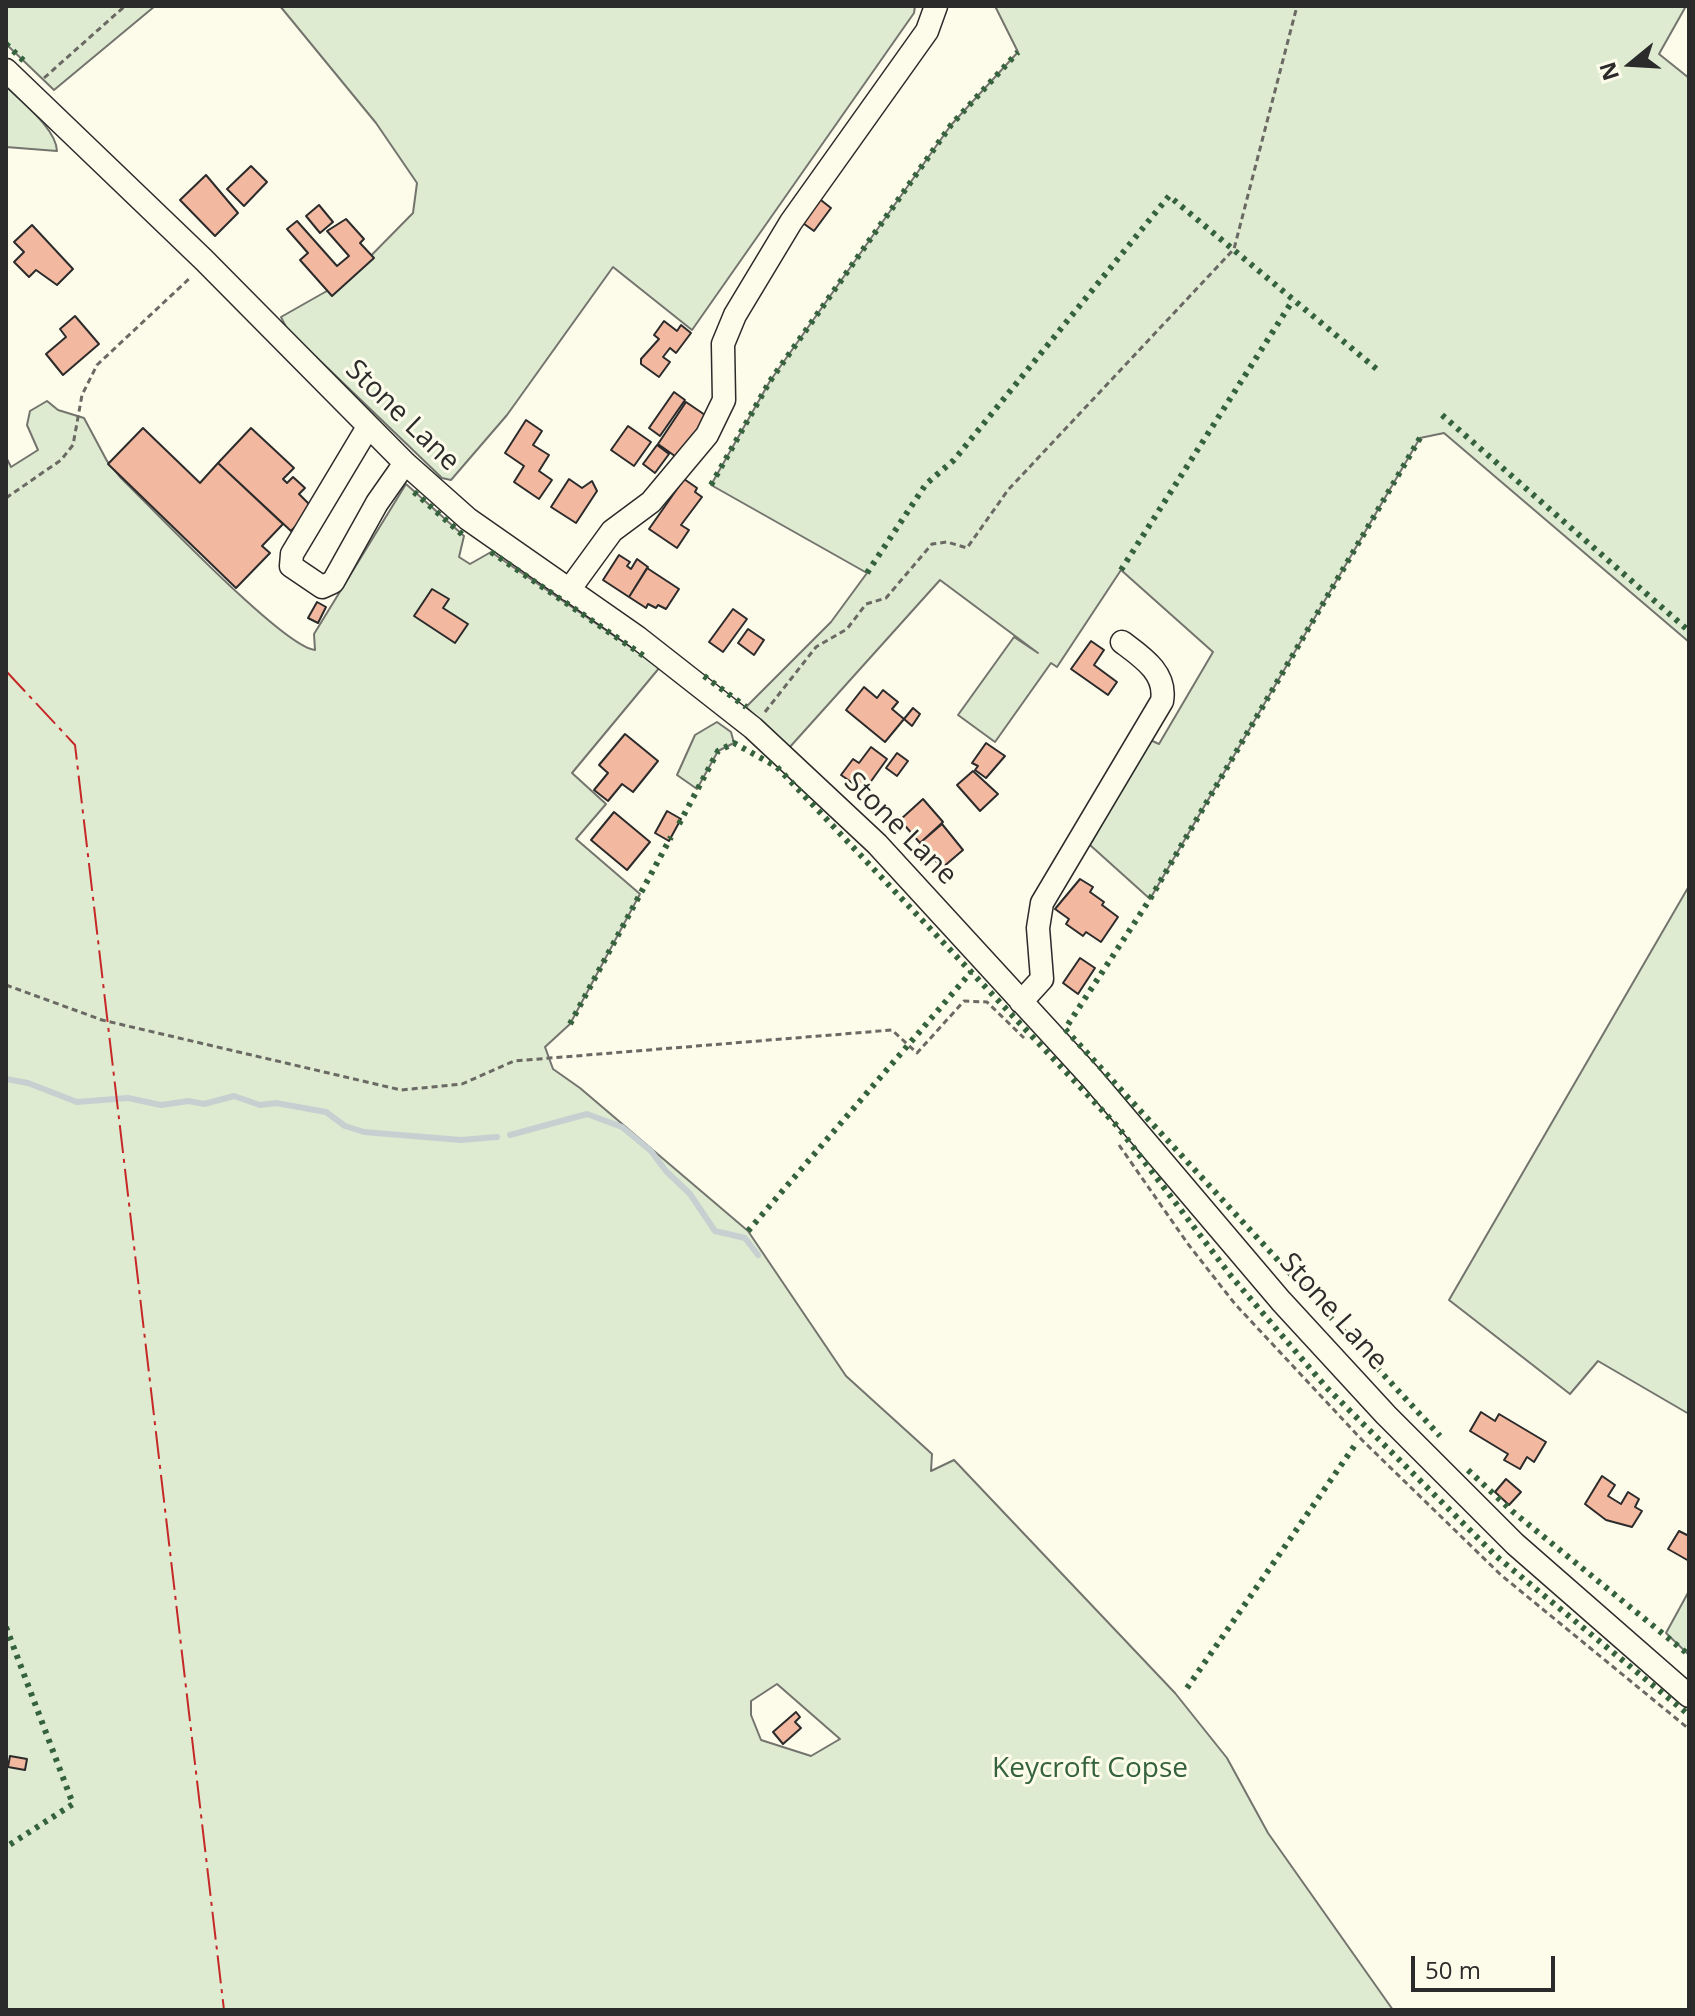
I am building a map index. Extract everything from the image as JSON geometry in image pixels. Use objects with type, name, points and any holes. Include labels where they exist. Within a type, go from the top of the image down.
[{"type":"street","points":[[569,590],[612,531],[651,502],[707,435],[724,400],[723,344],[735,315],[791,222],[927,31],[936,6]]},
{"type":"street","name":"Stone Lane","points":[[6,70],[204,260],[405,463],[468,519],[637,637],[753,728],[877,844],[1136,1127],[1281,1301],[1386,1415],[1515,1544],[1689,1696]]},
{"type":"street","points":[[368,427],[292,554],[291,566],[322,587],[333,582],[377,503],[405,463]]},
{"type":"street","points":[[1021,1002],[1042,979],[1038,928],[1042,903],[1162,701],[1163,686],[1156,671],[1122,642]]},
{"type":"path","points":[[28,93],[125,6]]},
{"type":"path","points":[[753,728],[816,647],[847,629],[866,604],[886,598],[932,544],[947,542],[967,548],[1008,490],[1234,249],[1297,6]]},
{"type":"path","points":[[6,498],[61,460],[73,445],[82,395],[97,365],[193,275],[204,260]]},
{"type":"path","points":[[6,985],[102,1020],[401,1090],[462,1084],[514,1061],[892,1030],[917,1053],[964,1001],[987,1002],[1025,1038]]},
{"type":"path","points":[[1113,1136],[1188,1244],[1235,1304],[1362,1440],[1501,1575],[1689,1729]]},
{"type":"green space","points":[[6,6],[155,6],[54,90],[6,44]]},
{"type":"green space","points":[[280,6],[915,6],[914,13],[692,330],[613,267],[507,415],[451,480],[442,478],[287,329],[281,317],[348,279],[413,213],[417,183],[376,123]]},
{"type":"green space","points":[[995,6],[1686,6],[1659,54],[1689,78],[1689,642],[1444,433],[1420,438],[1150,899],[1090,845],[1148,739],[1159,744],[1213,652],[1121,570],[1057,667],[1051,663],[995,742],[958,715],[1014,637],[1038,653],[940,580],[789,748],[746,707],[831,622],[867,573],[711,485],[770,381],[951,125],[1018,52]]},
{"type":"green space","points":[[6,86],[51,133],[57,151],[6,147]]},
{"type":"green space","name":"Keycroft Copse","points":[[47,401],[58,410],[84,418],[107,461],[121,478],[248,603],[299,643],[315,650],[314,634],[406,484],[464,536],[459,557],[470,564],[491,552],[660,667],[572,773],[606,804],[576,839],[640,894],[570,1024],[545,1047],[553,1069],[580,1088],[748,1231],[846,1376],[932,1454],[931,1471],[954,1460],[1175,1693],[1227,1758],[1268,1833],[1393,2010],[6,2010],[6,457],[11,467],[38,450],[27,425],[30,411]],"holes":[[[777,1684],[840,1739],[811,1756],[761,1740],[751,1715],[751,1701]]]},
{"type":"green space","points":[[717,722],[731,732],[734,743],[718,751],[697,789],[677,775],[695,735]]},
{"type":"green space","points":[[1689,886],[1689,1414],[1598,1361],[1570,1394],[1449,1300]]},
{"type":"green space","points":[[1689,1591],[1689,1655],[1666,1633]]},
{"type":"building","points":[[251,166],[267,182],[244,206],[227,189]]},
{"type":"building","points":[[206,175],[238,213],[215,236],[180,200]]},
{"type":"building","points":[[817,197],[831,208],[814,231],[800,221]]},
{"type":"building","points":[[319,205],[333,222],[320,233],[306,216]]},
{"type":"building","points":[[346,219],[364,239],[360,243],[374,258],[332,296],[300,260],[308,253],[287,229],[297,221],[337,266],[349,256],[327,231]]},
{"type":"building","points":[[32,225],[73,269],[57,285],[36,270],[29,277],[14,262],[24,252],[14,242]]},
{"type":"building","points":[[75,316],[99,344],[63,375],[46,354],[66,337],[60,329]]},
{"type":"building","points":[[664,321],[677,331],[681,325],[691,333],[676,353],[670,348],[663,357],[670,362],[659,377],[641,364],[641,359],[659,339],[654,335]]},
{"type":"building","points":[[674,392],[685,400],[660,436],[649,428]]},
{"type":"building","points":[[686,402],[708,417],[679,459],[658,444]]},
{"type":"building","points":[[526,420],[542,431],[533,445],[549,455],[539,471],[552,480],[539,499],[514,482],[524,466],[505,453]]},
{"type":"building","points":[[628,426],[651,442],[634,466],[611,450]]},
{"type":"building","points":[[143,428],[200,483],[218,463],[283,524],[262,546],[270,553],[236,588],[108,464]]},
{"type":"building","points":[[251,428],[294,468],[283,479],[287,483],[293,477],[305,488],[299,494],[313,508],[291,531],[218,463]]},
{"type":"building","points":[[657,445],[669,454],[655,473],[643,464]]},
{"type":"building","points":[[569,479],[582,488],[592,481],[597,491],[576,523],[551,507]]},
{"type":"building","points":[[684,479],[697,488],[695,492],[702,497],[681,525],[689,530],[677,548],[649,529]]},
{"type":"building","points":[[619,555],[630,562],[627,566],[631,569],[637,559],[648,567],[629,597],[603,580]]},
{"type":"building","points":[[647,568],[679,589],[666,609],[648,604],[646,608],[629,597]]},
{"type":"building","points":[[432,589],[449,599],[443,608],[468,624],[455,643],[414,616]]},
{"type":"building","points":[[317,602],[326,607],[318,623],[308,618]]},
{"type":"building","points":[[733,609],[747,619],[723,652],[709,642]]},
{"type":"building","points":[[748,629],[764,640],[754,655],[738,643]]},
{"type":"building","points":[[1091,641],[1104,650],[1094,665],[1117,682],[1108,695],[1071,669]]},
{"type":"building","points":[[864,687],[877,698],[883,690],[898,702],[892,709],[904,719],[885,742],[846,710]]},
{"type":"building","points":[[913,708],[920,714],[912,726],[904,719]]},
{"type":"building","points":[[625,734],[658,761],[633,792],[622,784],[608,801],[594,790],[608,773],[599,765]]},
{"type":"building","points":[[986,743],[1005,756],[986,778],[975,770],[978,766],[972,763]]},
{"type":"building","points":[[871,747],[887,759],[864,791],[841,775],[853,759],[859,763]]},
{"type":"building","points":[[897,753],[908,761],[897,776],[886,768]]},
{"type":"building","points":[[973,771],[998,794],[980,811],[957,785]]},
{"type":"building","points":[[923,799],[943,822],[920,843],[900,820]]},
{"type":"building","points":[[667,811],[681,819],[669,841],[655,833]]},
{"type":"building","points":[[614,812],[650,842],[627,870],[591,840]]},
{"type":"building","points":[[942,824],[963,850],[942,868],[920,843]]},
{"type":"building","points":[[1080,879],[1093,887],[1090,892],[1118,917],[1101,942],[1086,932],[1083,936],[1066,924],[1069,919],[1055,909]]},
{"type":"building","points":[[1080,958],[1095,968],[1078,994],[1063,983]]},
{"type":"building","points":[[1481,1412],[1495,1421],[1499,1414],[1546,1442],[1534,1462],[1527,1457],[1520,1469],[1504,1460],[1508,1454],[1470,1431]]},
{"type":"building","points":[[1602,1476],[1615,1485],[1608,1496],[1621,1504],[1628,1492],[1639,1499],[1635,1507],[1642,1511],[1632,1527],[1606,1520],[1585,1504]]},
{"type":"building","points":[[1506,1479],[1521,1492],[1509,1505],[1495,1492]]},
{"type":"building","points":[[1679,1531],[1689,1536],[1689,1561],[1668,1549]]},
{"type":"building","points":[[796,1712],[800,1717],[795,1722],[801,1728],[783,1744],[773,1732]]},
{"type":"building","points":[[10,1756],[27,1759],[25,1770],[8,1767]]},
{"type":"waterway","points":[[6,1079],[28,1083],[77,1102],[128,1098],[161,1105],[189,1101],[204,1104],[234,1096],[260,1105],[276,1103],[326,1112],[345,1126],[364,1132],[461,1140],[497,1137]]},
{"type":"waterway","points":[[510,1135],[587,1114],[622,1127],[651,1151],[690,1194],[715,1231],[745,1238],[758,1255]]},
{"type":"hedge","points":[[6,44],[26,63]]},
{"type":"hedge","points":[[711,485],[770,381],[951,125],[1018,52]]},
{"type":"hedge","points":[[867,573],[926,484],[954,460],[1169,196],[1379,371]]},
{"type":"hedge","points":[[1121,570],[1293,300]]},
{"type":"hedge","points":[[1442,415],[1689,631]]},
{"type":"hedge","points":[[1420,438],[1150,899],[1065,1029],[1440,1436]]},
{"type":"hedge","points":[[414,492],[464,536]]},
{"type":"hedge","points":[[491,552],[644,656]]},
{"type":"hedge","points":[[704,676],[746,707]]},
{"type":"hedge","points":[[679,824],[718,751],[734,743],[777,767],[1118,1127],[1231,1276],[1326,1387],[1496,1556],[1689,1715]]},
{"type":"hedge","points":[[570,1024],[671,837]]},
{"type":"hedge","points":[[748,1231],[971,972]]},
{"type":"hedge","points":[[1187,1688],[1355,1445]]},
{"type":"hedge","points":[[1468,1470],[1512,1511],[1689,1655]]},
{"type":"hedge","points":[[6,1627],[73,1804],[6,1847]]},
{"type":"power","points":[[6,671],[75,745],[224,2010]]}]
